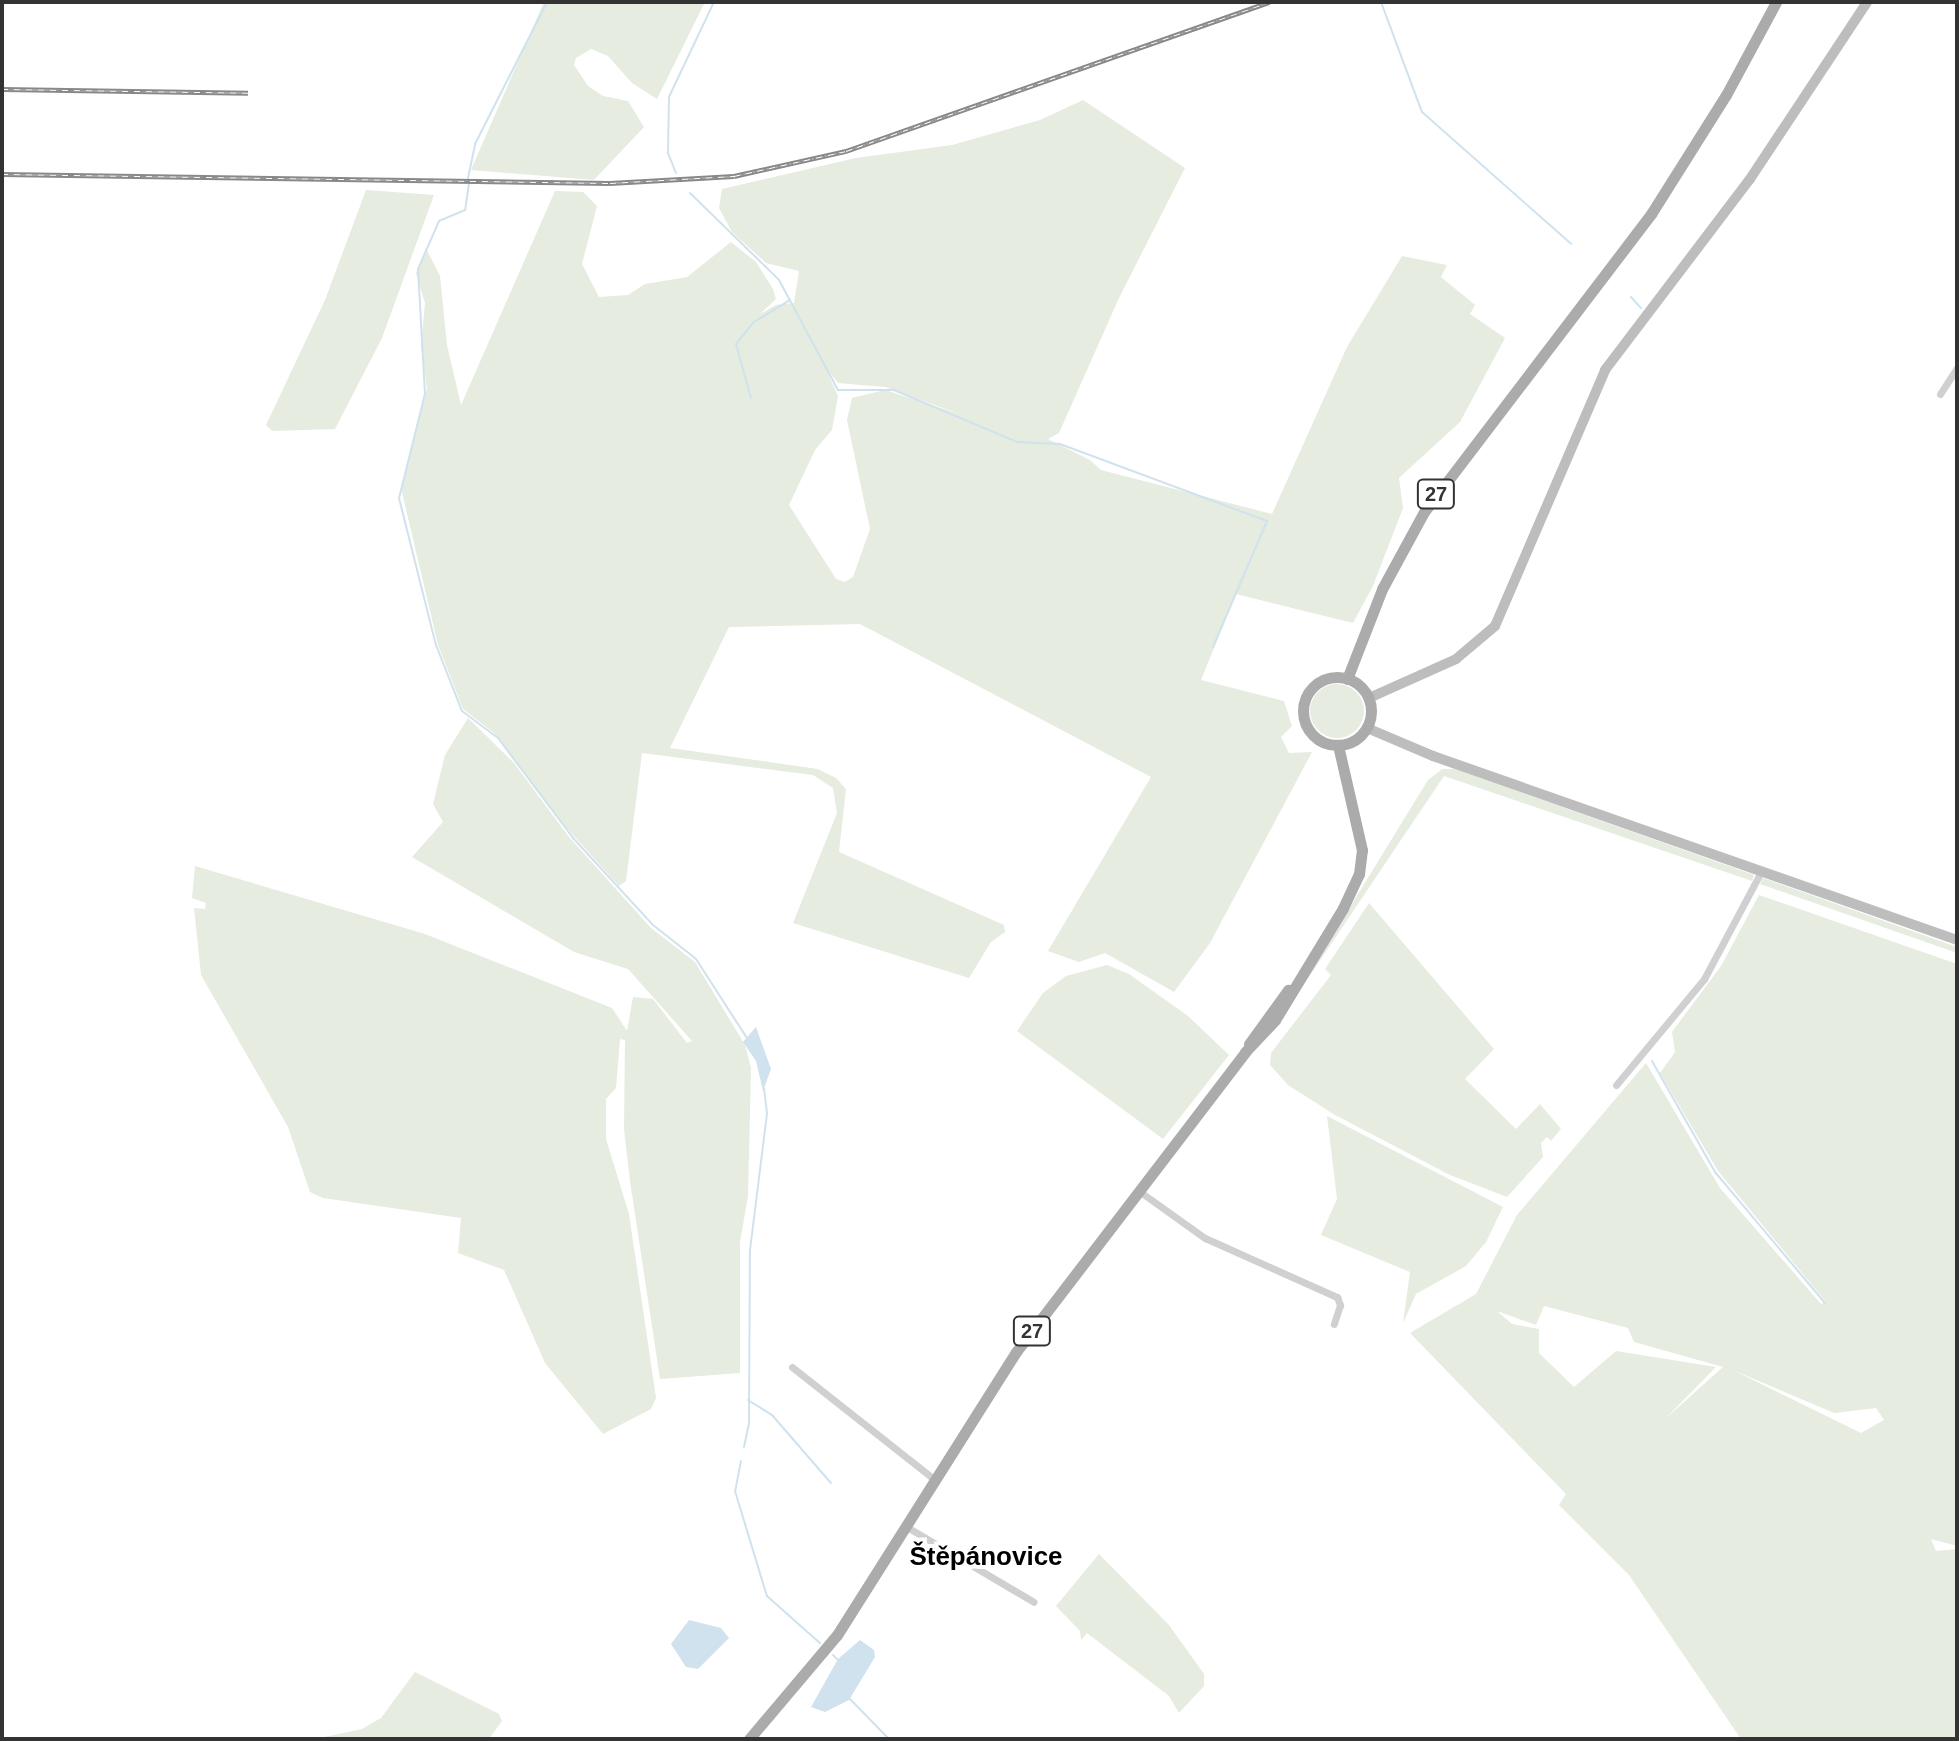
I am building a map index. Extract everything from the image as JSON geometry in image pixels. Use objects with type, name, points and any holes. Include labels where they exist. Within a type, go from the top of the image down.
[{"type":"main road","name":"27","points":[[1347,679],[1382,589],[1424,512],[1651,214],[1712,118],[1776,2]]},
{"type":"main road","points":[[1369,698],[1466,653],[1501,618],[1583,410],[1605,370],[1750,179],[1867,2]]},
{"type":"main road","points":[[1347,679],[1369,698],[1367,728],[1355,740],[1338,745],[1311,732],[1304,705],[1321,681],[1347,679]]},
{"type":"main road","points":[[1367,728],[1433,756],[1957,940]]},
{"type":"main road","name":"27","points":[[749,1739],[831,1644],[1023,1343],[1245,1052],[1268,1012],[1300,977],[1343,908],[1361,866],[1360,834],[1338,745]]},
{"type":"street","points":[[1940,394],[1957,368]]},
{"type":"street","points":[[1616,1085],[1704,979],[1761,872]]},
{"type":"street","points":[[1139,1191],[1205,1238],[1337,1297],[1340,1305],[1334,1324]]},
{"type":"street","points":[[792,1367],[935,1480]]},
{"type":"street","points":[[907,1527],[1034,1602]]},
{"type":"shaded area","points":[[544,2],[705,2],[657,99],[632,83],[608,56],[591,49],[576,58],[574,65],[588,86],[603,96],[628,101],[644,127],[594,180],[471,170]]},
{"type":"shaded area","points":[[1083,100],[1185,168],[1119,298],[1059,433],[1048,439],[1090,460],[1101,470],[1272,514],[1347,347],[1402,256],[1447,265],[1441,277],[1475,305],[1470,314],[1505,338],[1460,422],[1399,478],[1403,508],[1373,586],[1353,623],[1236,594],[1201,680],[1284,701],[1292,726],[1281,737],[1289,753],[1312,752],[1210,943],[1174,992],[1105,953],[1079,962],[1048,951],[1151,777],[860,624],[729,627],[670,748],[818,769],[836,778],[846,789],[839,852],[1004,925],[1005,932],[991,942],[969,978],[793,923],[837,813],[833,788],[813,775],[642,753],[626,881],[619,886],[563,824],[494,733],[463,709],[438,645],[401,488],[427,389],[421,346],[425,303],[416,273],[426,248],[440,276],[447,345],[461,405],[555,191],[583,192],[597,206],[582,264],[599,297],[628,295],[645,284],[687,277],[731,242],[756,262],[773,289],[776,299],[760,314],[776,305],[794,303],[799,271],[766,263],[732,232],[719,208],[722,189],[856,158],[952,145],[1040,120]],"holes":[[[825,367],[838,383],[885,387],[959,414],[885,390],[852,398],[847,420],[870,529],[853,577],[845,582],[836,579],[789,505],[815,450],[832,430],[838,396]]]},
{"type":"shaded area","points":[[366,190],[434,195],[382,338],[335,429],[272,431],[266,425],[325,300]]},
{"type":"shaded area","points":[[1337,684],[1356,692],[1364,711],[1356,730],[1337,738],[1318,730],[1310,711],[1318,692]]},
{"type":"shaded area","points":[[468,718],[514,763],[569,837],[651,928],[695,962],[745,1045],[751,1068],[748,1196],[740,1242],[740,1373],[660,1379],[630,1181],[624,1129],[625,1040],[620,1039],[616,1088],[606,1099],[606,1139],[629,1214],[656,1398],[651,1409],[603,1434],[545,1363],[504,1270],[458,1253],[461,1218],[323,1198],[310,1192],[288,1127],[201,975],[194,908],[205,909],[206,903],[192,898],[195,866],[425,934],[612,1008],[627,1031],[633,997],[653,999],[687,1043],[692,1041],[628,969],[574,952],[412,857],[443,822],[433,804],[445,755]]},
{"type":"shaded area","points":[[1442,769],[1455,769],[1754,875],[1752,881],[1444,776],[1288,1008],[1428,780]]},
{"type":"shaded area","points":[[1763,878],[1957,947],[1957,953],[1760,884]]},
{"type":"shaded area","points":[[1759,895],[1957,964],[1957,1546],[1931,1539],[1936,1551],[1957,1549],[1957,1739],[1741,1739],[1629,1575],[1559,1505],[1566,1494],[1410,1333],[1476,1294],[1517,1215],[1646,1063],[1720,1188],[1821,1304],[1826,1302],[1718,1171],[1660,1073],[1675,1052],[1672,1032],[1721,966]],"holes":[[[1544,1306],[1628,1328],[1634,1342],[1723,1367],[1665,1419],[1716,1367],[1616,1351],[1574,1387],[1539,1353],[1539,1329],[1512,1324],[1497,1311],[1536,1325]],[[1733,1370],[1834,1413],[1876,1408],[1884,1420],[1861,1433]]]},
{"type":"shaded area","points":[[1369,903],[1494,1049],[1465,1079],[1516,1129],[1540,1104],[1561,1129],[1551,1141],[1547,1137],[1541,1143],[1543,1157],[1507,1197],[1450,1175],[1335,1115],[1288,1085],[1270,1065],[1271,1053],[1331,975],[1325,969]]},
{"type":"shaded area","points":[[1107,965],[1129,974],[1188,1016],[1229,1055],[1163,1139],[1017,1031],[1043,993],[1066,976]]},
{"type":"shaded area","points":[[1327,1116],[1503,1207],[1486,1242],[1466,1266],[1416,1294],[1403,1323],[1410,1272],[1321,1235],[1337,1199]]},
{"type":"shaded area","points":[[1099,1554],[1169,1625],[1204,1674],[1204,1686],[1179,1713],[1169,1696],[1087,1633],[1081,1640],[1080,1631],[1056,1606]]},
{"type":"shaded area","points":[[415,1672],[499,1714],[502,1721],[489,1739],[315,1739],[362,1729],[381,1718]]},
{"type":"water","points":[[756,1027],[771,1069],[763,1091],[756,1061],[743,1042]]},
{"type":"water","points":[[689,1620],[721,1628],[729,1638],[698,1669],[686,1667],[671,1644]]},
{"type":"water","points":[[860,1640],[874,1650],[875,1657],[849,1700],[825,1712],[811,1707],[838,1659]]},
{"type":"waterway","points":[[468,178],[475,144],[547,2]]},
{"type":"waterway","points":[[676,173],[668,153],[669,97],[714,2]]},
{"type":"waterway","points":[[1381,2],[1422,112],[1571,244]]},
{"type":"waterway","points":[[469,183],[465,210],[439,221],[418,269],[425,394],[399,498],[436,645],[462,711],[498,738],[573,838],[653,925],[696,959],[747,1038]]},
{"type":"waterway","points":[[690,193],[779,280],[838,390],[894,390],[1017,442],[1060,444],[1267,521],[1213,647]]},
{"type":"waterway","points":[[1631,297],[1641,308]]},
{"type":"waterway","points":[[751,398],[736,344],[754,322],[790,300]]},
{"type":"waterway","points":[[1652,1061],[1715,1172],[1825,1303]]},
{"type":"waterway","points":[[744,1447],[749,1423],[750,1250],[767,1113],[764,1088]]},
{"type":"waterway","points":[[748,1400],[772,1415],[831,1483]]},
{"type":"waterway","points":[[741,1461],[735,1491],[767,1596],[820,1643]]},
{"type":"waterway","points":[[833,1655],[838,1660]]},
{"type":"waterway","points":[[848,1697],[889,1739]]},
{"type":"railway","points":[[2,174],[610,183],[734,176],[846,151],[1270,2]]},
{"type":"railway","points":[[2,89],[248,93]]},
{"type":"district","name":"Štěpánovice","points":[[986,1557]]}]
